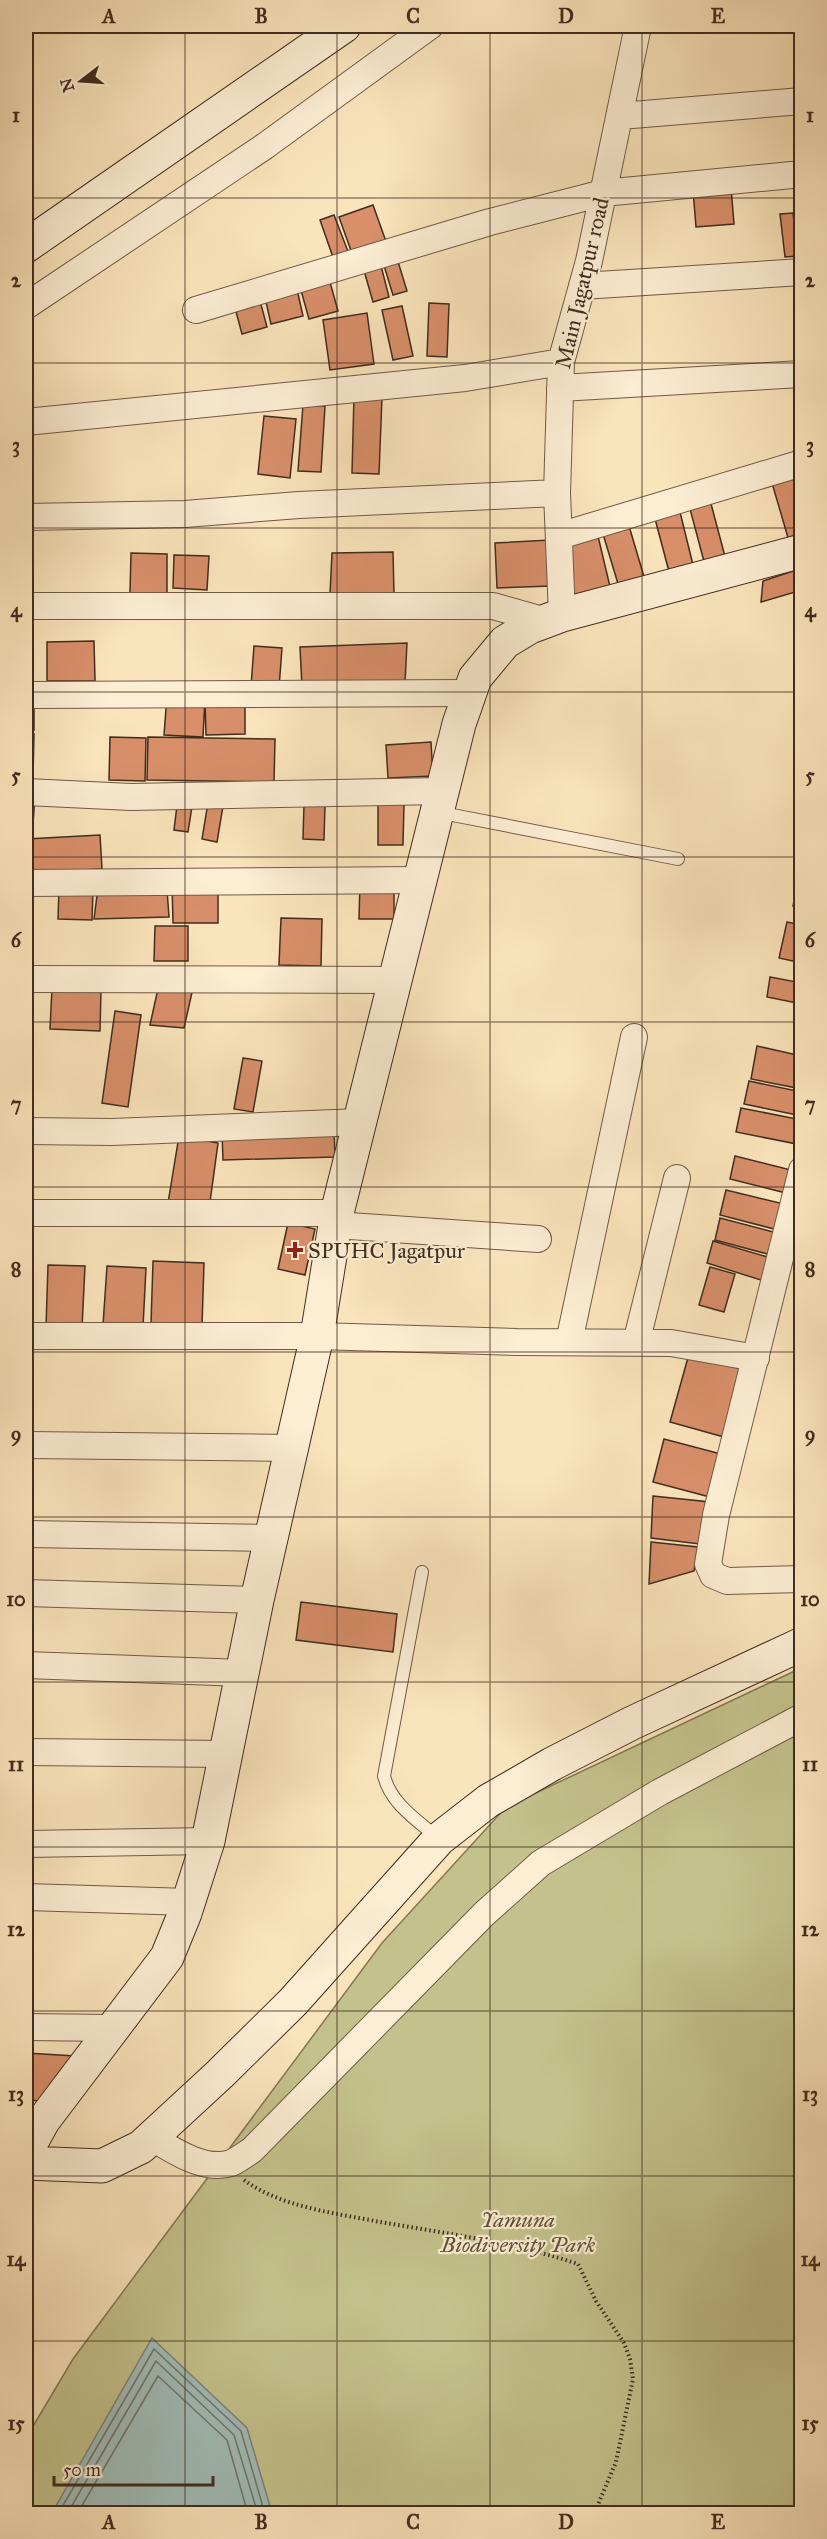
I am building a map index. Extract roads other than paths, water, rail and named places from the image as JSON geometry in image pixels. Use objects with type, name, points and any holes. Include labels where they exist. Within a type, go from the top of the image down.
[{"type":"street","points":[[26,246],[344,26]]},
{"type":"street","points":[[26,306],[265,146],[430,26]]},
{"type":"street","name":"Main Jagatpur road","points":[[554,618],[559,536],[557,493],[561,362],[582,286],[638,26]]},
{"type":"street","points":[[620,116],[801,101]]},
{"type":"street","points":[[196,310],[490,222],[603,193],[801,174]]},
{"type":"street","points":[[582,286],[801,272]]},
{"type":"street","points":[[26,422],[465,378],[561,362]]},
{"type":"street","points":[[560,387],[801,374]]},
{"type":"street","points":[[559,536],[801,463]]},
{"type":"street","points":[[26,517],[185,514],[299,505],[557,493]]},
{"type":"street","points":[[26,2152],[34,2120],[112,2028],[167,1957],[189,1902],[208,1841],[257,1600],[273,1538],[317,1336],[336,1219],[438,801],[459,724],[475,678],[505,642],[530,627],[554,618],[801,551]]},
{"type":"street","points":[[26,606],[493,606],[554,618]]},
{"type":"street","points":[[26,695],[470,693]]},
{"type":"street","points":[[26,792],[132,797],[438,801]]},
{"type":"street","points":[[26,883],[419,880]]},
{"type":"street","points":[[26,979],[396,980]]},
{"type":"street","points":[[569,1342],[634,1037]]},
{"type":"street","points":[[26,1131],[112,1132],[360,1122]]},
{"type":"street","points":[[801,1170],[797,1205],[717,1515],[708,1564],[713,1575],[727,1581],[801,1579]]},
{"type":"street","points":[[636,1342],[677,1178]]},
{"type":"street","points":[[26,1213],[336,1219],[538,1239]]},
{"type":"street","points":[[26,1336],[317,1336],[671,1343],[756,1358]]},
{"type":"street","points":[[26,1445],[292,1448]]},
{"type":"street","points":[[26,1534],[273,1538]]},
{"type":"street","points":[[26,1593],[257,1600]]},
{"type":"street","points":[[26,2163],[102,2166],[141,2147],[293,2002],[439,1839],[488,1801],[552,1764],[632,1723],[801,1644]]},
{"type":"street","points":[[26,1665],[243,1673]]},
{"type":"street","points":[[151,2137],[201,2163],[230,2163],[252,2150],[483,1914],[542,1863],[660,1792],[801,1717]]},
{"type":"street","points":[[26,1752],[227,1754]]},
{"type":"street","points":[[26,1844],[208,1841]]},
{"type":"street","points":[[26,1897],[189,1902]]},
{"type":"street","points":[[26,2027],[112,2028]]},
{"type":"lane","points":[[438,801],[678,859]]},
{"type":"lane","points":[[422,1572],[384,1776],[387,1789],[401,1806],[439,1839]]},
{"type":"water","points":[[152,2338],[247,2428],[272,2513],[52,2513]]},
{"type":"place","name":"SPUHC Jagatpur","points":[[295,1250]]},
{"type":"park label","name":"Yamuna Biodiversity Park","points":[[518,2232]]}]
